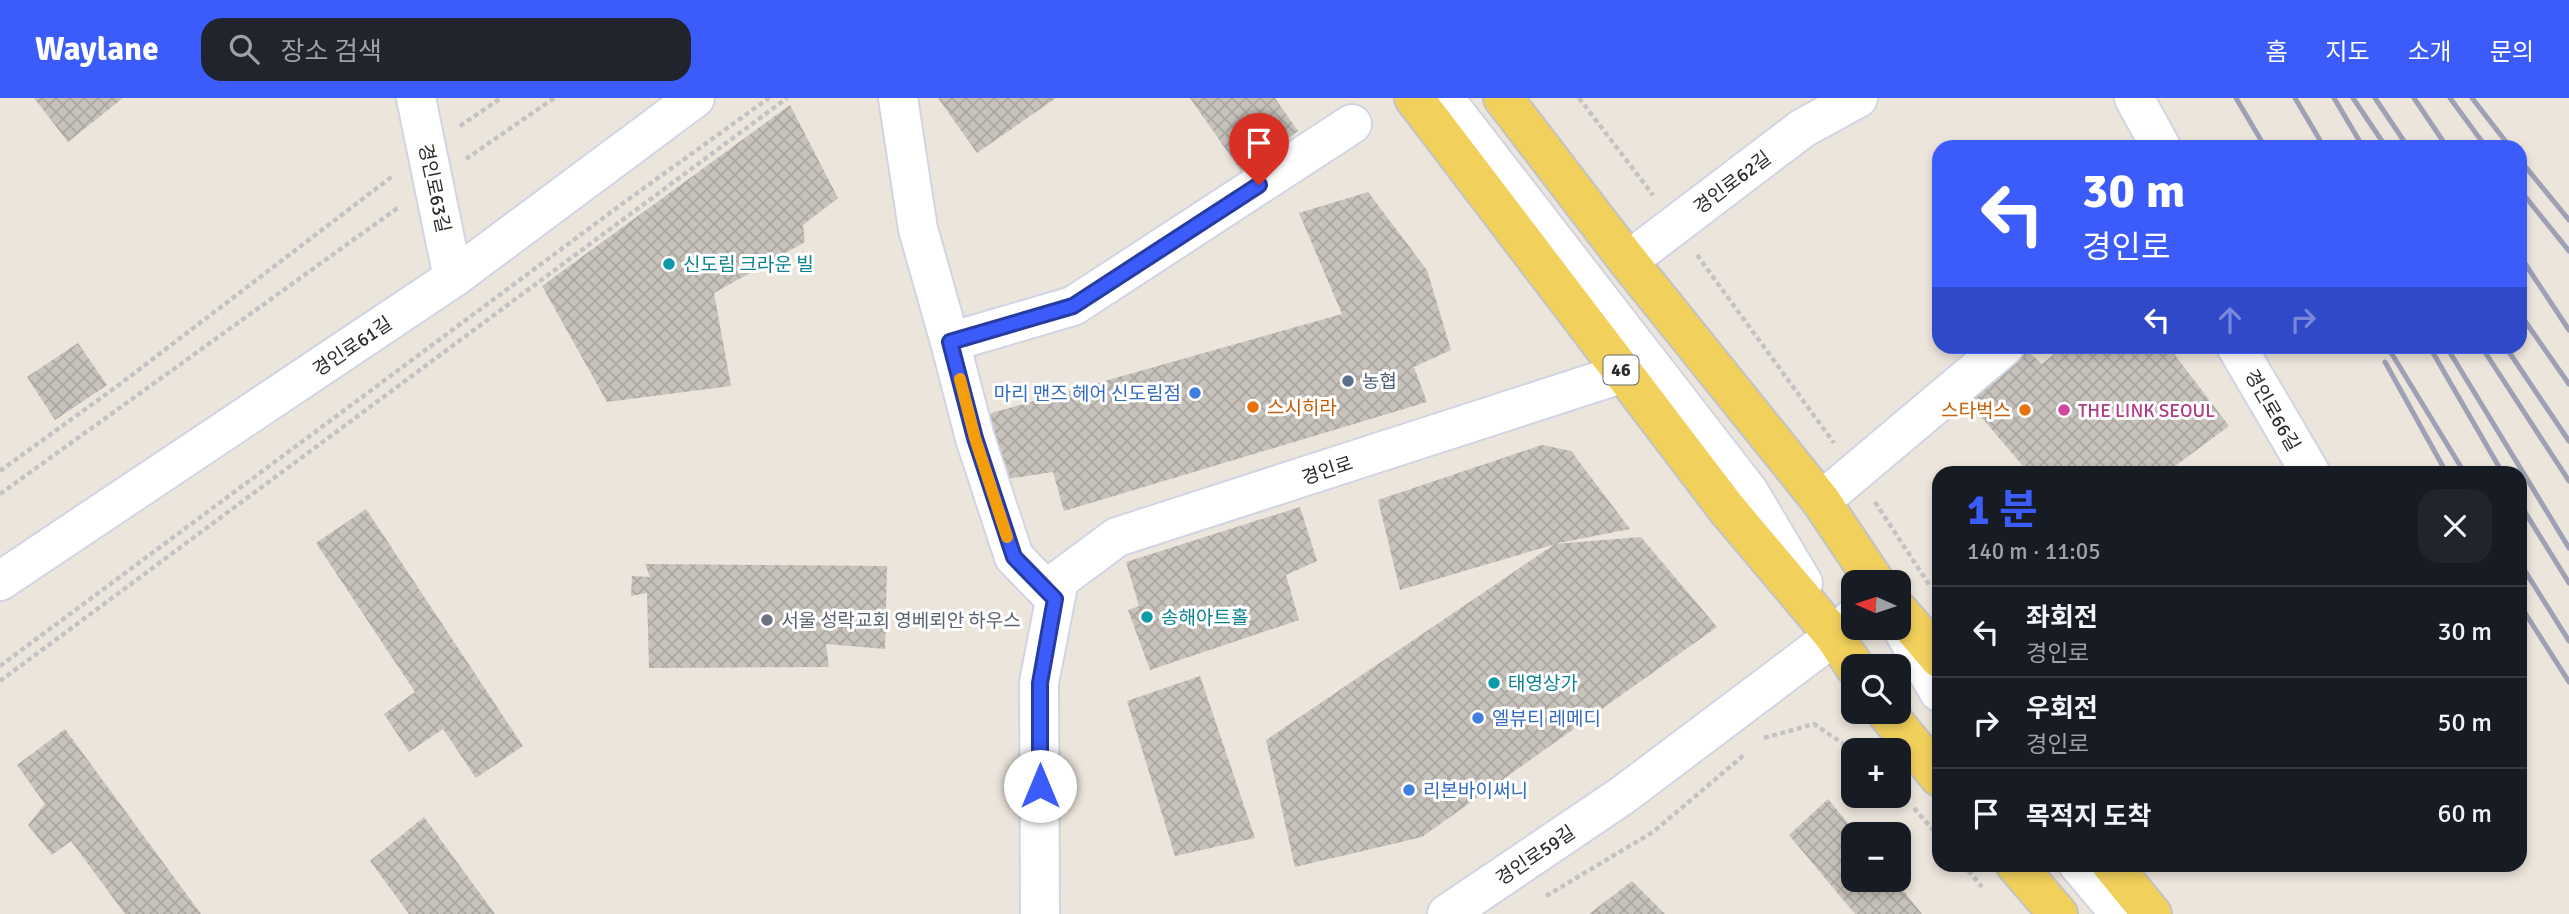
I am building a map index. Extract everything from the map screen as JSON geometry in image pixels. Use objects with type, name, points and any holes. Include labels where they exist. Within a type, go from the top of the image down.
[{"type":"main road","name":"46","points":[[1414,98],[1727,509],[1841,633]]},
{"type":"main road","points":[[1503,98],[1628,261],[1821,501],[1867,570]]},
{"type":"main road","points":[[1911,625],[1932,650]]},
{"type":"main road","points":[[1894,724],[1932,769]]},
{"type":"main road","points":[[2022,872],[2058,914]]},
{"type":"main road","points":[[2118,872],[2152,914]]},
{"type":"street","name":"경인로63길","points":[[416,98],[453,278]]},
{"type":"street","name":"경인로61길","points":[[0,580],[453,278],[695,98]]},
{"type":"street","points":[[898,98],[918,229],[975,438],[1014,557],[1055,599]]},
{"type":"street","points":[[1444,98],[1749,492],[1841,631]]},
{"type":"street","points":[[2134,98],[2157,140]]},
{"type":"street","name":"경인로62길","points":[[1628,261],[1803,128],[1842,102]]},
{"type":"street","points":[[950,342],[1073,306],[1352,124]]},
{"type":"street","points":[[1821,501],[1996,354]]},
{"type":"street","name":"경인로66길","points":[[2241,354],[2306,466]]},
{"type":"street","name":"경인로","points":[[1040,914],[1040,683],[1059,580],[1117,537],[1624,373]]},
{"type":"street","name":"경인로59길","points":[[1447,914],[1847,640]]},
{"type":"street","points":[[1910,640],[1932,680]]},
{"type":"street","points":[[2085,872],[2120,914]]},
{"type":"path","points":[[0,494],[430,166],[501,98]]},
{"type":"path","points":[[0,471],[430,166],[554,98]]},
{"type":"path","points":[[0,666],[626,201],[769,98]]},
{"type":"path","points":[[0,681],[787,98]]},
{"type":"path","points":[[1579,98],[1856,473],[1931,588]]},
{"type":"path","points":[[1540,900],[1653,832],[1764,738],[1814,724],[1841,742]]},
{"type":"path","points":[[1911,805],[1932,829]]},
{"type":"building","points":[[34,98],[123,98],[68,142]]},
{"type":"building","points":[[938,98],[1056,98],[977,153]]},
{"type":"building","points":[[1190,98],[1275,98],[1298,131],[1241,171]]},
{"type":"building","name":"신도림 크라운 빌","points":[[790,105],[838,198],[803,225],[805,242],[714,293],[731,386],[607,402],[542,286]]},
{"type":"building","points":[[1368,192],[1427,270],[1451,350],[1414,367],[1427,402],[1064,511],[1053,472],[1007,479],[988,414],[1342,314],[1299,213]]},
{"type":"building","points":[[78,343],[107,385],[55,420],[27,377]]},
{"type":"building","points":[[2017,354],[2031,354],[2042,364],[2054,354],[2174,354],[2229,426],[2175,466],[2023,466],[1966,399]]},
{"type":"building","points":[[1542,445],[1571,451],[1630,529],[1559,543],[1400,590],[1378,500]]},
{"type":"building","points":[[1300,507],[1317,561],[1286,575],[1299,620],[1150,670],[1128,610],[1139,606],[1126,562]]},
{"type":"building","points":[[366,509],[523,746],[476,778],[443,729],[409,752],[384,714],[415,692],[316,543]]},
{"type":"building","name":"태영상가","points":[[1641,537],[1717,627],[1422,837],[1295,867],[1266,740],[1555,544]]},
{"type":"building","name":"서울 성락교회 영베뢰안 하우스","points":[[645,564],[887,566],[885,649],[826,644],[829,667],[649,668],[647,593],[631,596],[632,576],[650,577]]},
{"type":"building","points":[[1200,676],[1255,838],[1175,856],[1127,701]]},
{"type":"building","points":[[65,729],[201,914],[125,914],[71,841],[52,855],[28,825],[45,804],[17,765]]},
{"type":"building","points":[[1828,799],[1847,822],[1841,822],[1841,892],[1905,892],[1922,914],[1855,914],[1789,835]]},
{"type":"building","points":[[424,817],[495,914],[409,914],[370,861]]},
{"type":"building","points":[[1632,881],[1665,914],[1589,914]]},
{"type":"railway","points":[[2236,98],[2261,140]]},
{"type":"railway","points":[[2295,98],[2320,140]]},
{"type":"railway","points":[[2334,98],[2359,140]]},
{"type":"railway","points":[[2353,98],[2381,140]]},
{"type":"railway","points":[[2375,98],[2403,140]]},
{"type":"railway","points":[[2414,98],[2442,140]]},
{"type":"railway","points":[[2450,98],[2481,140]]},
{"type":"railway","points":[[2472,98],[2505,140]]},
{"type":"railway","points":[[2527,169],[2569,220]]},
{"type":"railway","points":[[2527,199],[2569,251]]},
{"type":"railway","points":[[2527,267],[2569,330]]},
{"type":"railway","points":[[2527,324],[2569,384]]},
{"type":"railway","points":[[2392,354],[2460,466]]},
{"type":"railway","points":[[2434,354],[2499,466]]},
{"type":"railway","points":[[2451,354],[2519,466]]},
{"type":"railway","points":[[2486,354],[2569,481]]},
{"type":"railway","points":[[2510,354],[2569,441]]},
{"type":"railway","points":[[2385,362],[2443,466]]},
{"type":"railway","points":[[2527,479],[2569,548]]},
{"type":"railway","points":[[2527,515],[2569,583]]},
{"type":"railway","points":[[2527,574],[2569,641]]},
{"type":"railway","points":[[2527,616],[2569,682]]},
{"type":"slow traffic","points":[[960,379],[975,438],[1007,537]]},
{"type":"place","name":"신도림 크라운 빌","points":[[669,264]]},
{"type":"place","name":"농협","points":[[1348,381]]},
{"type":"place","name":"마리 맨즈 헤어 신도림점","points":[[1195,393]]},
{"type":"place","name":"스시히라","points":[[1253,407]]},
{"type":"place","name":"스타벅스","points":[[2025,410]]},
{"type":"place","name":"THE LINK SEOUL","points":[[2064,410]]},
{"type":"place","name":"송해아트홀","points":[[1147,617]]},
{"type":"place","name":"서울 성락교회 영베뢰안 하우스","points":[[767,620]]},
{"type":"place","name":"태영상가","points":[[1494,683]]},
{"type":"place","name":"엘뷰티 레메디","points":[[1478,718]]},
{"type":"place","name":"리본바이써니","points":[[1409,790]]},
{"type":"route","points":[[1040,786],[1040,683],[1055,599],[1014,557],[975,438],[950,342],[1073,306],[1259,185]]}]
